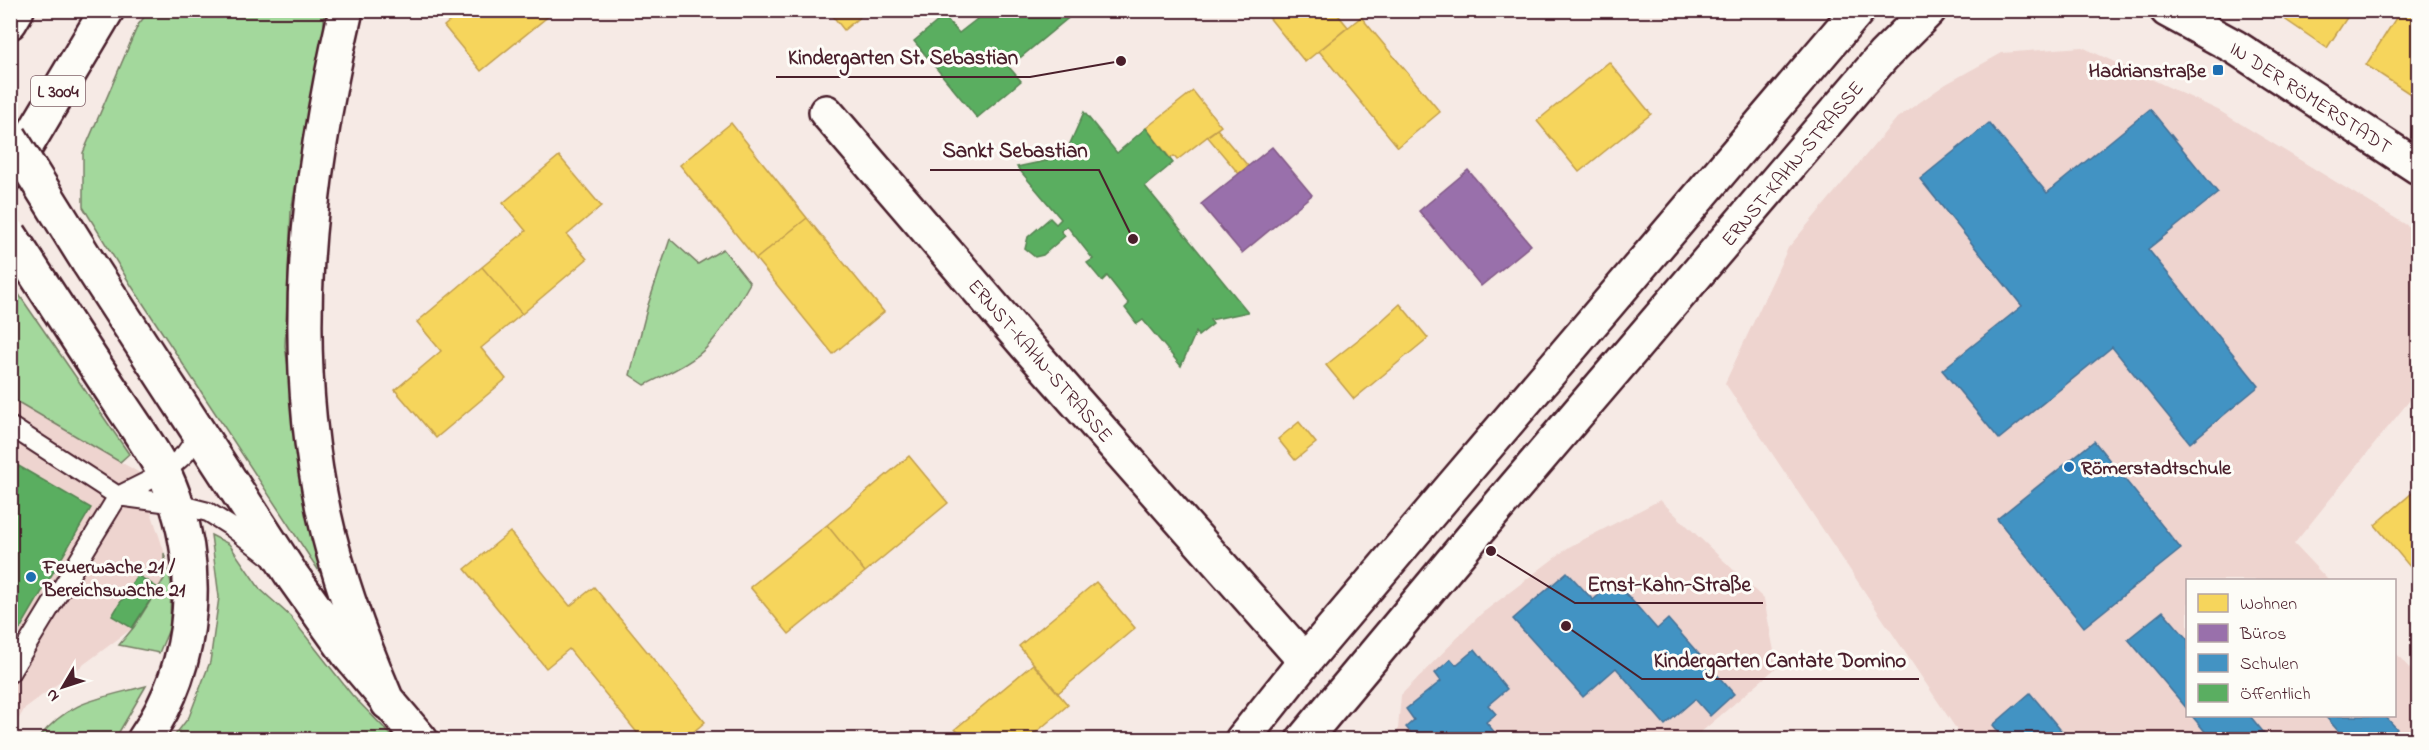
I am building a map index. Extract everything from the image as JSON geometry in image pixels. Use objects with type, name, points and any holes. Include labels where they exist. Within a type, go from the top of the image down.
[{"type":"main road","points":[[10,22],[17,10]]},
{"type":"main road","name":"L 3004","points":[[10,173],[107,10]]},
{"type":"main road","points":[[346,10],[320,133],[310,206],[305,326],[307,394],[318,483],[339,571],[361,639],[388,703]]},
{"type":"main road","points":[[1242,740],[1305,661],[1858,10]]},
{"type":"main road","name":"ERNST-KAHN-STRASSE","points":[[1310,737],[1485,522],[1883,56],[1929,10]]},
{"type":"main road","name":"IN DER RÖMERSTADT","points":[[2167,11],[2235,47],[2418,167]]},
{"type":"main road","name":"ERNST-KAHN-STRASSE","points":[[826,112],[1026,345],[1305,661]]},
{"type":"main road","points":[[10,137],[88,262],[291,574],[348,654],[421,740]]},
{"type":"main road","points":[[10,235],[147,443],[164,473],[177,504],[185,536],[190,574],[190,612],[175,680],[144,740]]},
{"type":"lane","points":[[10,426],[118,496],[177,504],[208,512],[291,574]]},
{"type":"lane","points":[[10,673],[118,496],[164,473],[185,454],[199,434]]},
{"type":"shaded area","name":"Römerstadtschule","points":[[2082,47],[2218,110],[2418,232],[2418,390],[2294,544],[2327,579],[2186,579],[2186,717],[2396,717],[2396,653],[2418,678],[2418,739],[1963,739],[1725,383],[1788,248],[1897,118],[1946,84],[2002,53]]},
{"type":"shaded area","points":[[11,398],[138,472],[164,551],[164,579],[134,627],[25,708],[11,732]]},
{"type":"shaded area","points":[[1660,500],[1764,599],[1777,667],[1693,739],[1397,740],[1401,695],[1481,614],[1569,547]]},
{"type":"green space","points":[[149,11],[324,11],[324,29],[291,211],[285,346],[304,477],[338,600],[129,282],[83,207],[83,153],[138,25]]},
{"type":"green space","points":[[670,239],[698,264],[723,249],[750,283],[726,323],[703,351],[679,368],[645,385],[630,375],[648,305]]},
{"type":"green space","points":[[11,283],[129,454],[120,462],[11,398]]},
{"type":"green space","points":[[211,535],[229,544],[260,589],[290,616],[352,695],[395,739],[172,739],[189,717],[210,662],[219,597]]},
{"type":"green space","points":[[164,553],[171,583],[170,627],[159,653],[119,645],[134,627],[164,579]]},
{"type":"green space","points":[[146,686],[115,739],[38,739],[49,726],[74,708],[100,698]]},
{"type":"building: Wohnen","points":[[463,10],[556,10],[481,71],[444,26]]},
{"type":"building: Wohnen","points":[[828,10],[868,10],[844,30]]},
{"type":"building: Wohnen","points":[[1263,10],[1334,10],[1348,27],[1305,62]]},
{"type":"building: Wohnen","points":[[2271,10],[2288,10],[2283,18]]},
{"type":"building: Wohnen","points":[[2288,10],[2352,10],[2327,48],[2283,18]]},
{"type":"building: Wohnen","points":[[2401,10],[2405,10],[2418,19],[2418,99],[2366,65]]},
{"type":"building: Wohnen","points":[[1361,17],[1440,112],[1398,147],[1319,51]]},
{"type":"building: Wohnen","points":[[1609,62],[1651,114],[1579,172],[1537,121]]},
{"type":"building: Wohnen","points":[[1193,91],[1221,126],[1177,160],[1174,156],[1170,158],[1146,128]]},
{"type":"building: Wohnen","points":[[731,123],[807,218],[756,259],[680,165]]},
{"type":"building: Wohnen","points":[[1217,129],[1248,166],[1239,174],[1207,136]]},
{"type":"building: Wohnen","points":[[559,156],[601,206],[567,235],[587,259],[522,314],[482,267],[526,231],[503,203]]},
{"type":"building: Wohnen","points":[[807,218],[884,312],[833,354],[756,259]]},
{"type":"building: Wohnen","points":[[482,267],[522,314],[481,348],[506,379],[436,438],[395,390],[441,351],[417,322]]},
{"type":"building: Wohnen","points":[[1400,304],[1428,338],[1354,399],[1326,365]]},
{"type":"building: Wohnen","points":[[1299,422],[1316,443],[1295,460],[1278,439]]},
{"type":"building: Wohnen","points":[[909,456],[948,503],[865,572],[827,525]]},
{"type":"building: Wohnen","points":[[2418,488],[2418,572],[2416,574],[2375,525]]},
{"type":"building: Wohnen","points":[[827,525],[865,572],[789,634],[750,587]]},
{"type":"building: Wohnen","points":[[510,532],[570,606],[594,587],[705,722],[684,740],[643,740],[569,649],[546,668],[465,569]]},
{"type":"building: Wohnen","points":[[1096,582],[1135,628],[1058,693],[1019,646]]},
{"type":"building: Wohnen","points":[[1033,664],[1068,705],[1027,740],[965,740],[955,729]]},
{"type":"building: Büros","points":[[1272,147],[1312,195],[1242,253],[1201,204]]},
{"type":"building: Büros","points":[[1468,170],[1531,245],[1481,286],[1419,211]]},
{"type":"building: Schulen","points":[[2150,109],[2218,193],[2148,249],[2259,386],[2190,443],[2112,347],[1999,439],[1942,370],[2022,306],[1920,179],[1989,123],[2047,193]]},
{"type":"building: Schulen","points":[[2094,441],[2181,549],[2084,627],[1997,519]]},
{"type":"building: Schulen","points":[[1567,572],[1593,600],[1615,581],[1657,629],[1668,619],[1734,694],[1710,716],[1695,699],[1665,725],[1616,668],[1583,697],[1513,619]]},
{"type":"building: Schulen","points":[[2163,611],[2186,638],[2186,708],[2128,639]]},
{"type":"building: Schulen","points":[[1475,649],[1507,689],[1488,705],[1496,714],[1486,722],[1501,740],[1417,740],[1406,727],[1414,720],[1406,709],[1441,681],[1435,673],[1451,659],[1456,665]]},
{"type":"building: Schulen","points":[[2030,693],[2069,740],[2005,740],[1993,725]]},
{"type":"building: Schulen","points":[[2193,717],[2251,717],[2270,740],[2212,740]]},
{"type":"building: Schulen","points":[[2326,717],[2386,717],[2397,729],[2385,740],[2346,740]]},
{"type":"building: Öffentlich","points":[[973,10],[1078,10],[1009,67],[1021,81],[977,118],[914,41],[944,16],[959,33],[977,19],[971,12]]},
{"type":"building: Öffentlich","points":[[1084,112],[1117,153],[1146,128],[1173,163],[1145,186],[1248,312],[1210,320],[1213,324],[1198,336],[1196,332],[1181,366],[1143,320],[1137,324],[1125,308],[1129,304],[1107,276],[1102,281],[1087,263],[1093,259],[1067,226],[1061,231],[1065,236],[1043,255],[1035,257],[1025,249],[1028,237],[1050,218],[1056,224],[1061,219],[1017,167],[1064,157]]},
{"type":"building: Öffentlich","name":"Feuerwache 21 / Bereichswache 21","points":[[10,461],[91,508],[10,646]]},
{"type":"building: Öffentlich","points":[[137,575],[158,588],[132,628],[112,616]]},
{"type":"place","name":"Kindergarten St. Sebastian","points":[[1121,61]]},
{"type":"place","name":"Hadrianstraße","points":[[2218,70]]},
{"type":"place","name":"Sankt Sebastian","points":[[1133,239]]},
{"type":"place","name":"Römerstadtschule","points":[[2069,467]]},
{"type":"place","name":"Ernst-Kahn-Straße","points":[[1491,551]]},
{"type":"place","name":"Feuerwache 21 / Bereichswache 21","points":[[31,577]]},
{"type":"place","name":"Kindergarten Cantate Domino","points":[[1566,626]]}]
